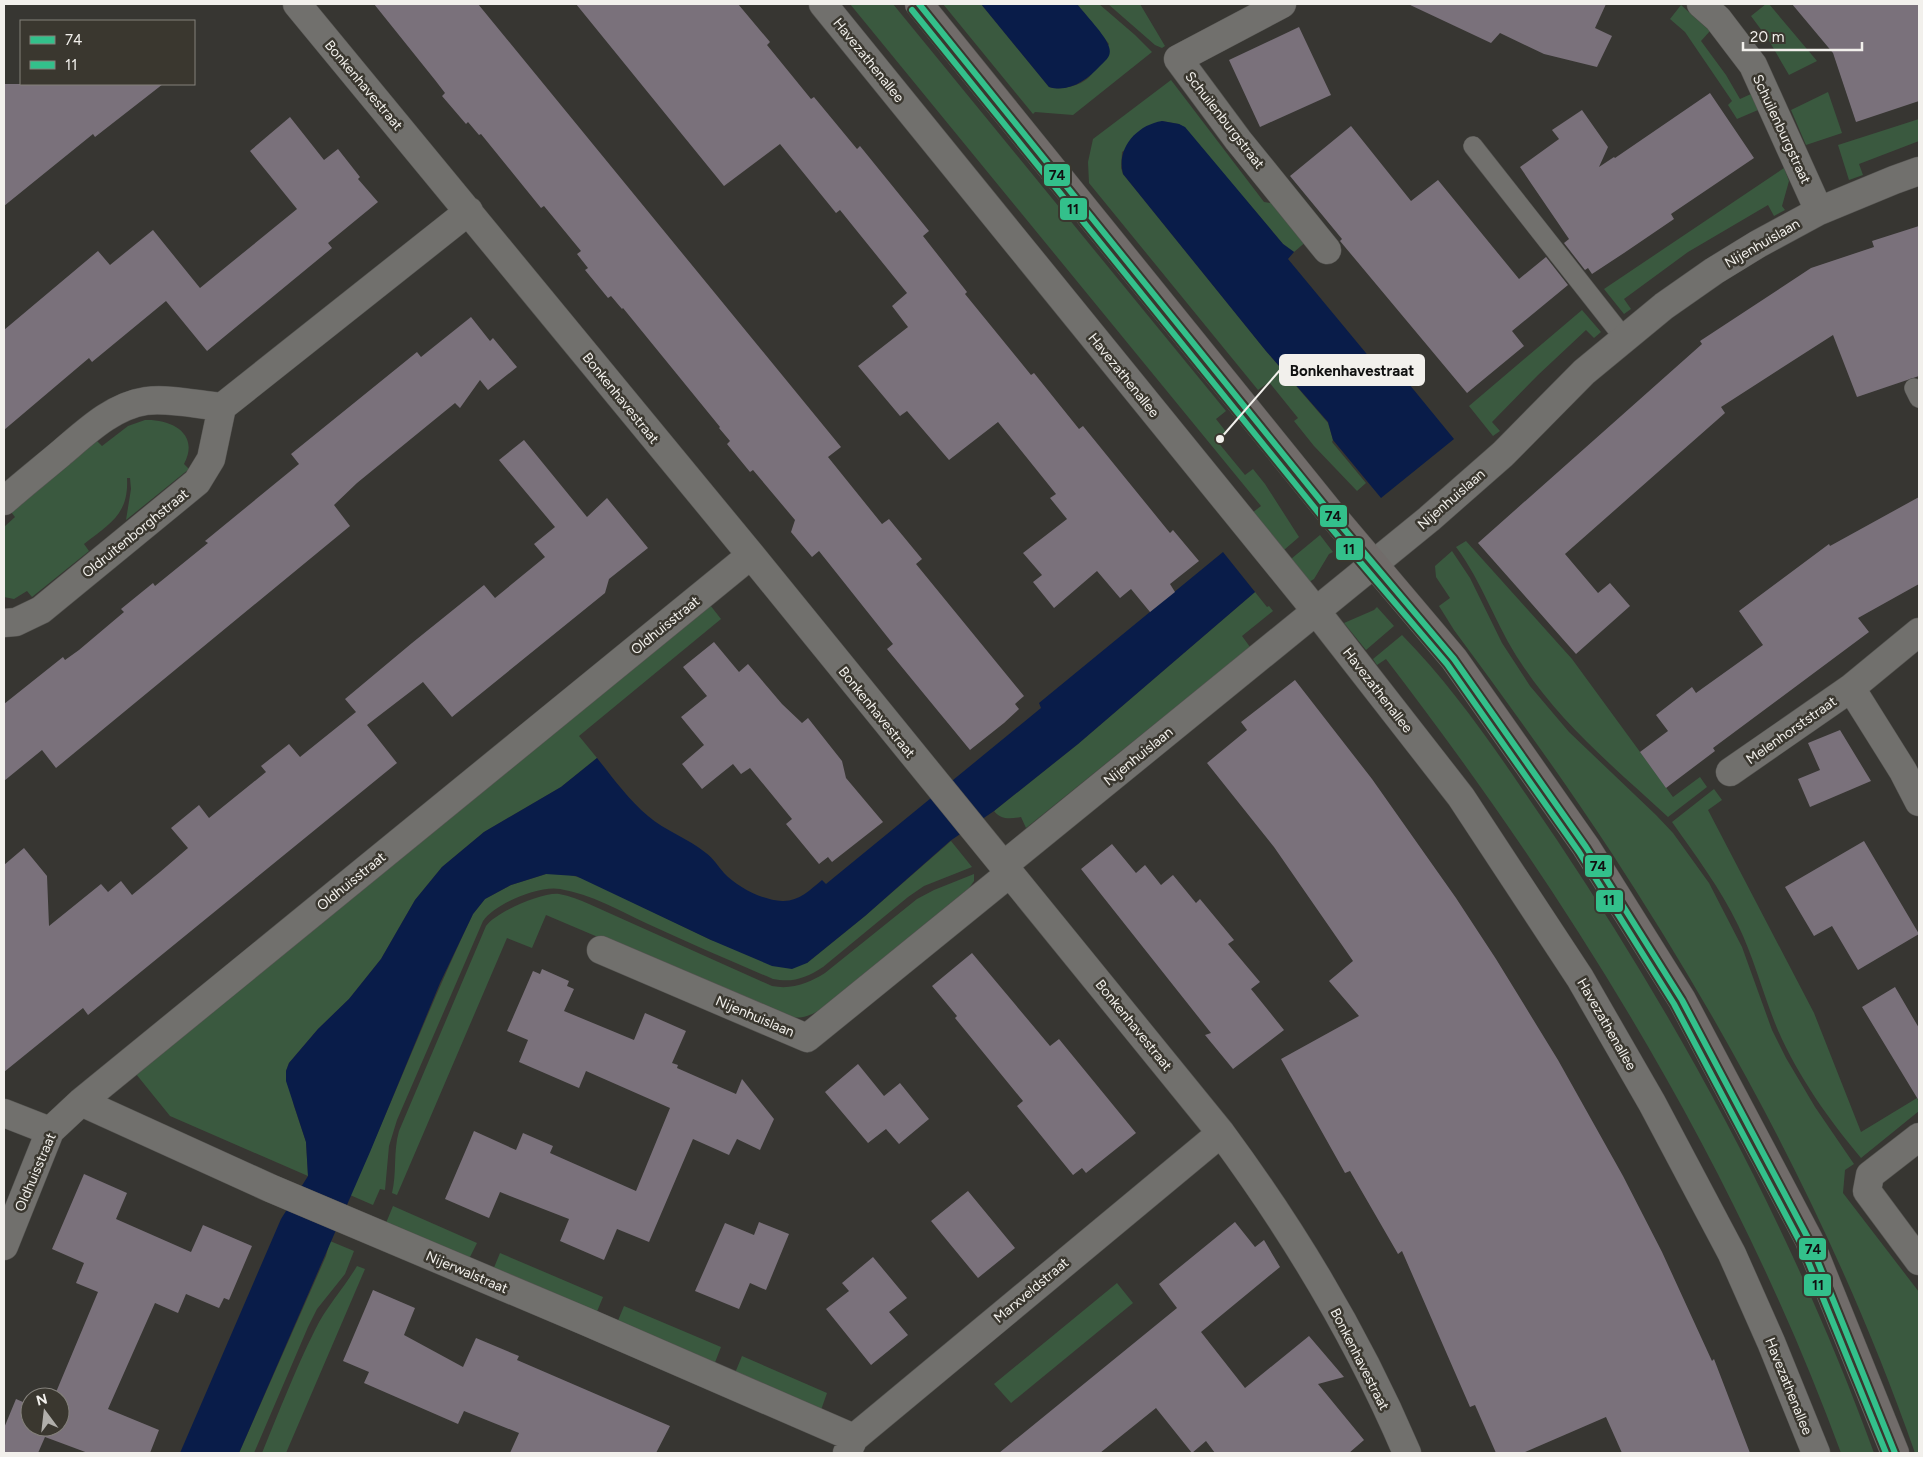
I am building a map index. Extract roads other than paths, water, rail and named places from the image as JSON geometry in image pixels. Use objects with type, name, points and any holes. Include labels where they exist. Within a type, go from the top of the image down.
[{"type":"main road","points":[[919,4],[1333,516],[1454,659],[1586,847],[1682,1000],[1809,1240],[1894,1453]]},
{"type":"street","name":"Bonkenhavestraat","points":[[297,4],[751,555],[1221,1133],[1257,1182],[1303,1255],[1365,1364],[1407,1453]]},
{"type":"street","name":"Havezathenallee","points":[[823,4],[1316,611],[1461,798],[1580,978],[1652,1103],[1732,1254],[1771,1342],[1816,1453]]},
{"type":"street","name":"Schuilenburgstraat","points":[[1282,4],[1178,59],[1238,140],[1327,250]]},
{"type":"street","name":"Schuilenburgstraat","points":[[1701,4],[1718,20],[1753,65],[1819,211]]},
{"type":"street","name":"Nijenhuislaan","points":[[600,950],[808,1038],[1001,862],[1429,519],[1503,454],[1584,372],[1664,306],[1714,271],[1758,244],[1819,211],[1919,171]]},
{"type":"street","points":[[4,501],[88,431],[116,411],[147,401],[168,400],[222,407],[468,211]]},
{"type":"street","name":"Oldruitenborghstraat","points":[[4,623],[16,622],[41,610],[197,482],[211,458],[222,407]]},
{"type":"street","name":"Oldhuisstraat","points":[[4,1246],[50,1131],[81,1102],[751,555]]},
{"type":"street","name":"Melenhorststraat","points":[[1730,772],[1851,688],[1919,632]]},
{"type":"street","name":"Melenhorststraat","points":[[1851,688],[1903,771],[1919,802]]},
{"type":"street","name":"Nijerwalstraat","points":[[81,1102],[362,1228],[588,1322],[851,1446]]},
{"type":"street","points":[[4,1113],[50,1131]]},
{"type":"street","name":"Marxveldstraat","points":[[851,1446],[1221,1133]]},
{"type":"street","points":[[1919,1137],[1870,1175],[1868,1191],[1919,1261]]},
{"type":"lane","points":[[1473,146],[1624,338]]},
{"type":"water","points":[[981,4],[1077,4],[1104,37],[1110,50],[1109,55],[1095,71],[1077,84],[1064,88],[1049,87]]},
{"type":"water","points":[[1162,121],[1185,127],[1283,244],[1294,252],[1288,259],[1380,370],[1391,362],[1454,439],[1381,498],[1333,440],[1328,422],[1266,351],[1123,174],[1123,155],[1130,139],[1144,127]]},
{"type":"water","points":[[1223,552],[1255,592],[1078,744],[994,811],[950,841],[865,916],[807,963],[792,969],[772,966],[711,940],[576,876],[546,874],[511,885],[485,899],[473,914],[440,983],[370,1152],[239,1453],[180,1453],[281,1219],[308,1176],[306,1142],[286,1081],[286,1071],[289,1063],[318,1029],[349,999],[381,959],[415,900],[442,867],[484,832],[561,787],[597,758],[634,803],[662,826],[706,853],[729,878],[750,892],[766,898],[782,901],[793,900],[804,895],[822,880],[826,884],[1041,708],[1039,703]]},
{"type":"place","name":"Bonkenhavestraat","points":[[1220,439]]}]
